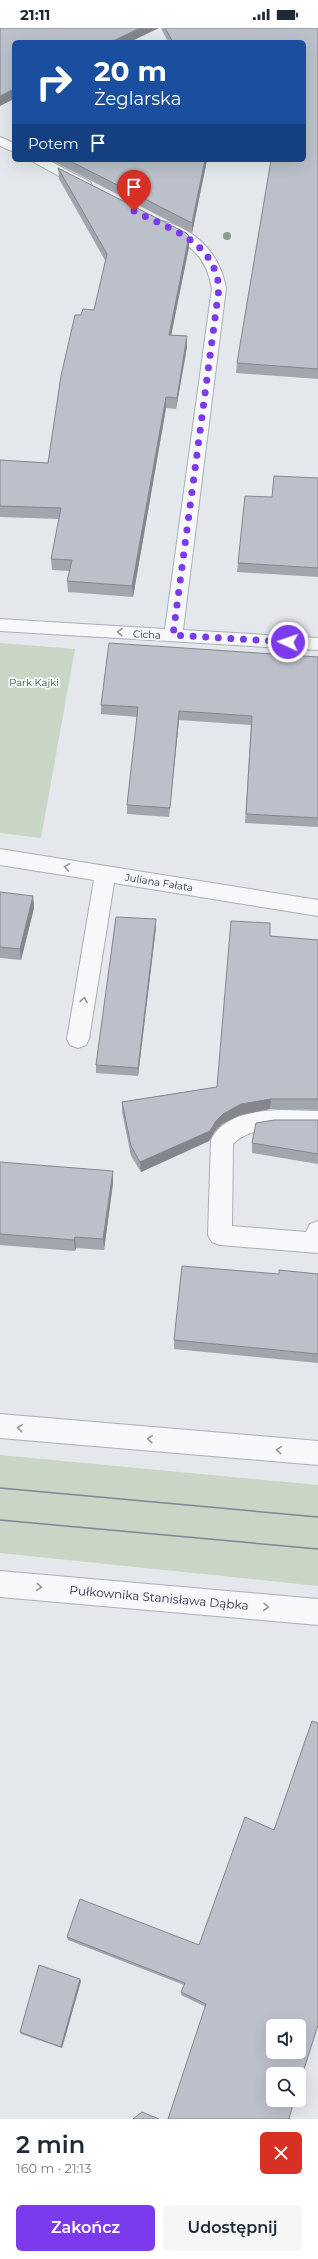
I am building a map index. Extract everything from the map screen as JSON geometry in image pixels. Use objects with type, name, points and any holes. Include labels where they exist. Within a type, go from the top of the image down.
[{"type":"street","points":[[0,141],[12,147]]},
{"type":"street","points":[[40,162],[99,193]]},
{"type":"street","points":[[148,218],[181,234],[206,252],[217,273],[219,288],[173,635]]},
{"type":"street","name":"Cicha","points":[[0,625],[318,644]]},
{"type":"street","name":"Juliana Fałata","points":[[0,857],[318,908]]},
{"type":"street","points":[[78,1039],[105,873]]},
{"type":"street","points":[[318,1120],[256,1122],[240,1125],[228,1132],[222,1140],[220,1235],[317,1243],[318,1231]]},
{"type":"street","points":[[0,1426],[318,1453]]},
{"type":"street","name":"Pułkownika Stanisława Dąbka","points":[[0,1584],[318,1612]]},
{"type":"green space","name":"Park Kajki","points":[[0,643],[75,649],[41,838],[0,833]]},
{"type":"green space","points":[[0,1455],[318,1485],[318,1586],[0,1553]]},
{"type":"building","points":[[140,28],[115,40],[12,40],[12,90],[0,96],[0,29]]},
{"type":"building","points":[[165,28],[318,28],[318,369],[237,363],[271,162],[306,162],[306,40],[172,40]]},
{"type":"building","points":[[72,162],[205,162],[192,223]]},
{"type":"building","points":[[58,168],[186,233],[189,236],[169,335],[187,336],[177,398],[166,397],[132,586],[67,581],[72,560],[51,559],[61,508],[0,506],[0,460],[48,463],[61,376],[75,315],[81,315],[83,309],[94,310],[107,254]]},
{"type":"building","points":[[274,476],[318,478],[318,568],[238,563],[245,496],[272,497]]},
{"type":"building","points":[[109,643],[318,657],[318,818],[246,814],[252,716],[179,711],[170,808],[127,805],[138,707],[101,705]]},
{"type":"building","points":[[0,892],[33,896],[20,949],[0,947]]},
{"type":"building","points":[[116,917],[156,919],[138,1068],[96,1065]]},
{"type":"building","points":[[231,921],[270,923],[270,936],[318,940],[318,1099],[271,1099],[241,1104],[223,1114],[216,1121],[210,1131],[140,1162],[131,1146],[122,1102],[217,1087]]},
{"type":"building","points":[[274,1120],[318,1120],[318,1154],[252,1143],[256,1123]]},
{"type":"building","points":[[0,1162],[113,1171],[103,1239],[75,1237],[74,1240],[0,1234]]},
{"type":"building","points":[[182,1266],[279,1274],[279,1270],[318,1274],[318,1354],[174,1340]]},
{"type":"building","points":[[312,1721],[318,1723],[318,2025],[305,2067],[266,2067],[266,2107],[292,2107],[289,2119],[168,2119],[206,2004],[181,1992],[185,1983],[67,1937],[80,1899],[199,1945],[245,1817],[274,1830]]},
{"type":"building","points":[[39,1965],[80,1979],[61,2047],[20,2032]]},
{"type":"building","points":[[142,2112],[159,2119],[133,2119]]},
{"type":"tram line","points":[[0,1488],[318,1517]]},
{"type":"tram line","points":[[0,1520],[318,1549]]},
{"type":"route","points":[[134,211],[192,240],[206,252],[217,273],[219,288],[180,572],[173,635],[288,642]]}]
